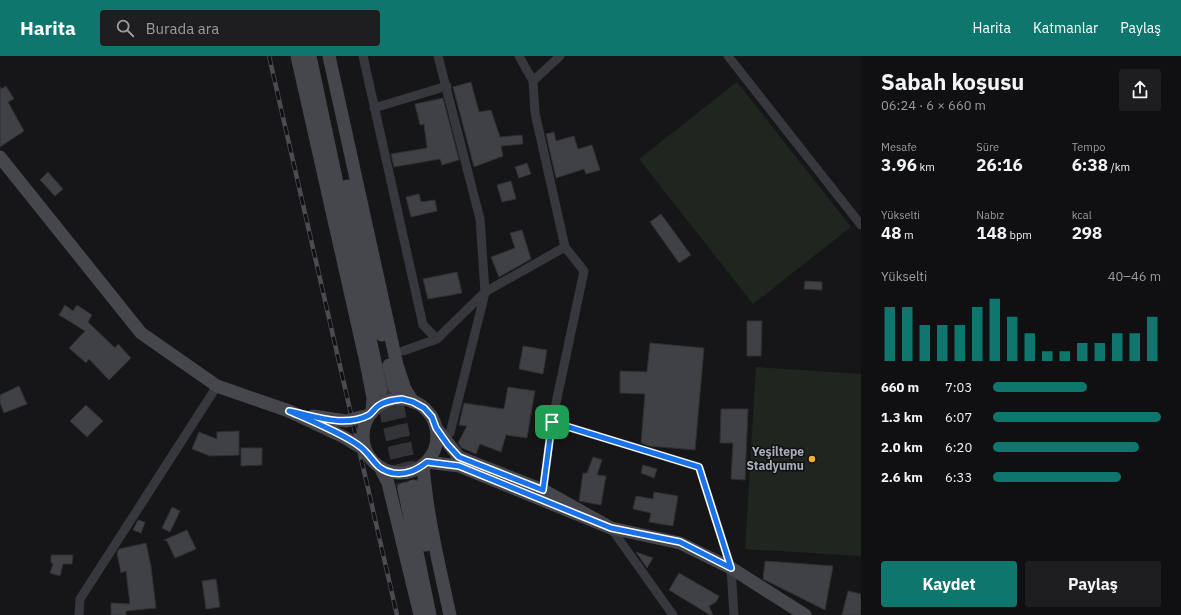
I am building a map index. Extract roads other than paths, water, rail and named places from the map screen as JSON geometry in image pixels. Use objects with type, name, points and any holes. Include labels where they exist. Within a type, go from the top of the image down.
[{"type":"main road","points":[[297,56],[366,362],[373,398],[371,413]]},
{"type":"main road","points":[[310,56],[381,390]]},
{"type":"main road","points":[[318,56],[394,387]]},
{"type":"main road","points":[[329,56],[397,365],[405,389],[413,402]]},
{"type":"main road","points":[[0,157],[141,333],[217,386],[289,411],[344,437],[365,450]]},
{"type":"main road","points":[[381,469],[393,473],[406,473],[417,469],[425,463],[434,452],[437,440],[436,428],[432,417],[424,408],[413,402],[402,399],[389,400],[378,406],[371,413],[364,426],[362,438],[365,450],[372,461],[381,469],[388,483],[420,615]]},
{"type":"main road","points":[[289,411],[329,420],[346,421],[371,413]]},
{"type":"main road","points":[[436,428],[459,457],[611,528],[680,542],[731,568],[805,615]]},
{"type":"main road","points":[[425,463],[459,466],[518,485],[543,490],[611,528]]},
{"type":"main road","points":[[425,463],[426,497],[436,555],[450,615]]},
{"type":"main road","points":[[430,615],[409,488],[442,615]]},
{"type":"street","points":[[363,56],[423,325],[438,339]]},
{"type":"street","points":[[438,56],[447,86],[480,219],[485,292],[450,433]]},
{"type":"street","points":[[519,56],[533,81],[535,114],[565,247],[584,271],[552,422],[543,490]]},
{"type":"street","points":[[533,81],[560,56]]},
{"type":"street","points":[[728,56],[861,225]]},
{"type":"street","points":[[374,108],[447,86]]},
{"type":"street","points":[[403,351],[438,339],[485,292],[565,247]]},
{"type":"street","points":[[79,615],[80,599],[217,386]]},
{"type":"street","points":[[552,422],[699,467],[731,568],[734,615]]},
{"type":"street","points":[[611,528],[673,615]]},
{"type":"tunnel","points":[[394,387],[413,486]]},
{"type":"tunnel","points":[[381,390],[404,489]]},
{"type":"railway","points":[[269,56],[397,615]]},
{"type":"place","name":"Yeşiltepe Stadyumu","points":[[812,459]]}]
